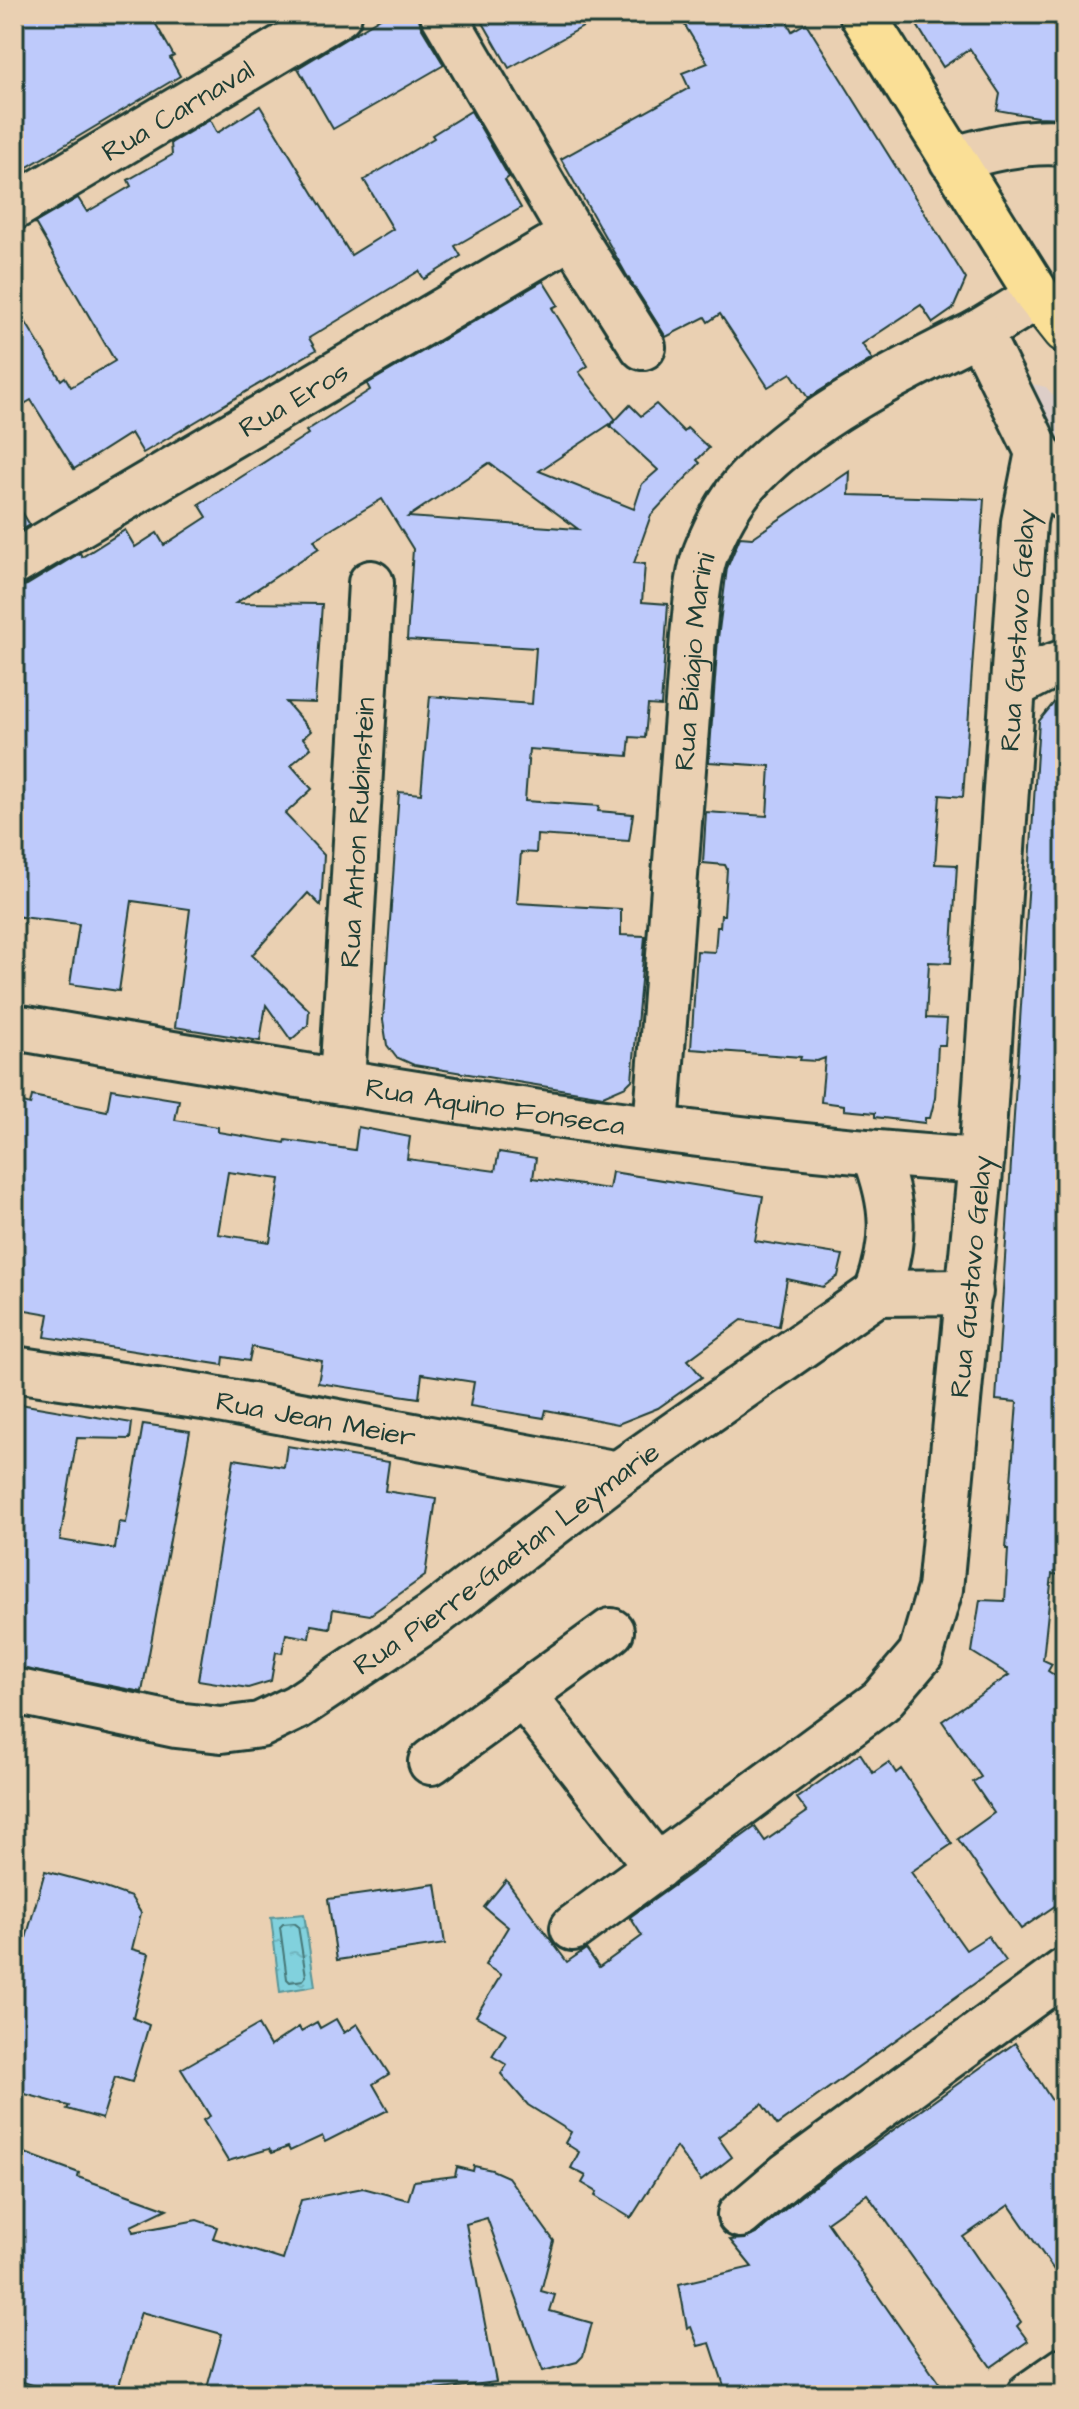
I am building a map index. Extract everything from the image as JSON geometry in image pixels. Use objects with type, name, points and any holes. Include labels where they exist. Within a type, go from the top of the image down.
[{"type":"main road","points":[[862,14],[1038,296],[1065,330]]},
{"type":"street","name":"Rua Carnaval","points":[[14,207],[339,14]]},
{"type":"street","points":[[443,14],[572,235],[643,347]]},
{"type":"street","points":[[952,160],[982,150],[1065,143]]},
{"type":"street","name":"Rua Eros","points":[[14,563],[572,235]]},
{"type":"street","name":"Rua Biágio Marini","points":[[656,1128],[693,636],[704,556],[723,514],[752,475],[815,424],[902,371],[979,332],[1038,296]]},
{"type":"street","points":[[979,332],[1038,452],[1065,498]]},
{"type":"street","name":"Rua Gustavo Gelay","points":[[573,1928],[881,1701],[921,1654],[940,1589],[970,1292],[1024,522],[1038,452]]},
{"type":"street","name":"Rua Anton Rubinstein","points":[[342,1082],[371,583]]},
{"type":"street","points":[[1014,686],[1065,662]]},
{"type":"street","name":"Rua Aquino Fonseca","points":[[14,1027],[342,1082],[656,1128],[875,1154],[981,1161]]},
{"type":"street","points":[[875,1154],[888,1188],[892,1224],[889,1259],[877,1293],[970,1292]]},
{"type":"street","name":"Rua Pierre-Gaetan Leymarie","points":[[14,1691],[176,1725],[221,1730],[260,1725],[297,1707],[433,1616],[618,1474],[877,1293]]},
{"type":"street","name":"Rua Jean Meier","points":[[14,1369],[203,1397],[618,1474]]},
{"type":"street","points":[[431,1762],[611,1631]]},
{"type":"street","points":[[523,1695],[657,1867]]},
{"type":"street","points":[[740,2215],[787,2175],[1065,1971]]},
{"type":"street","points":[[1029,2395],[1065,2370]]},
{"type":"shaded area","points":[[1028,383],[1046,387],[1065,409],[1065,469]]},
{"type":"water","points":[[304,1914],[315,1986],[280,1992],[271,1917]]},
{"type":"building","points":[[14,14],[150,14],[174,56],[170,58],[180,76],[14,175]]},
{"type":"building","points":[[387,14],[418,14],[421,27],[444,65],[333,129],[298,68]]},
{"type":"building","points":[[478,14],[606,14],[509,68]]},
{"type":"building","points":[[678,14],[764,14],[770,24],[784,16],[792,31],[806,23],[966,279],[953,309],[933,323],[921,305],[862,344],[872,359],[808,398],[791,373],[768,387],[720,314],[708,322],[705,317],[666,337],[626,274],[561,159],[689,88],[682,73],[708,63]]},
{"type":"building","points":[[935,14],[1051,14],[1065,33],[1065,118],[997,110],[1000,94],[970,49],[943,67],[917,25]]},
{"type":"building","points":[[260,106],[351,255],[393,229],[364,180],[434,138],[432,135],[471,111],[509,177],[505,180],[521,208],[455,246],[461,256],[424,279],[419,271],[309,338],[316,350],[143,453],[131,433],[74,469],[31,400],[14,410],[14,303],[61,380],[65,377],[71,387],[115,361],[35,223],[78,198],[87,212],[131,186],[128,180],[172,155],[171,143],[210,120],[217,133]]},
{"type":"building","points":[[543,281],[558,305],[552,308],[588,366],[579,372],[616,420],[630,405],[641,416],[656,404],[684,432],[687,428],[709,448],[697,460],[700,463],[651,515],[634,563],[645,564],[642,602],[668,604],[661,706],[648,705],[645,738],[630,737],[628,756],[529,749],[525,801],[599,806],[598,811],[633,814],[629,841],[537,835],[536,853],[521,852],[517,903],[621,909],[621,935],[645,936],[632,1080],[603,1096],[414,1065],[396,1057],[387,1045],[383,1020],[399,792],[421,794],[430,696],[532,704],[536,648],[407,640],[413,549],[382,499],[314,540],[319,548],[236,603],[322,604],[315,703],[286,702],[311,731],[303,738],[311,748],[291,765],[312,789],[285,814],[324,855],[321,906],[308,893],[252,955],[309,1010],[308,1025],[291,1040],[266,1005],[260,1041],[175,1027],[190,909],[132,901],[119,991],[70,984],[79,924],[14,916],[14,588],[27,585],[80,553],[82,557],[125,530],[135,547],[157,533],[164,545],[207,517],[199,504],[370,390],[367,384]],"holes":[[[615,421],[610,426],[658,470],[642,484],[634,509],[539,471]],[[489,463],[578,529],[408,517]]]},
{"type":"building","points":[[850,471],[849,495],[984,499],[963,797],[940,795],[935,864],[957,865],[951,963],[929,962],[926,1018],[947,1019],[945,1045],[938,1045],[935,1098],[930,1118],[925,1118],[925,1123],[875,1117],[875,1113],[844,1110],[844,1105],[821,1102],[825,1058],[800,1060],[801,1057],[691,1049],[697,951],[715,952],[717,927],[720,927],[721,915],[724,915],[727,869],[725,865],[703,863],[706,812],[767,816],[770,766],[709,762],[718,638],[727,568],[740,537],[752,538]]},
{"type":"building","points":[[14,499],[30,525],[14,534]]},
{"type":"building","points":[[1065,689],[1065,1575],[1052,1574],[1043,1660],[1052,1664],[1048,1671],[1065,1682],[1065,1899],[1021,1929],[958,1839],[994,1813],[973,1782],[981,1777],[942,1721],[1009,1675],[972,1652],[980,1600],[1005,1601],[1017,1402],[996,1400],[1039,721]]},
{"type":"building","points":[[111,1089],[179,1100],[175,1120],[218,1127],[218,1132],[285,1143],[286,1140],[355,1150],[358,1127],[410,1137],[407,1159],[495,1171],[499,1152],[536,1158],[533,1178],[609,1189],[612,1172],[763,1196],[755,1241],[843,1255],[838,1276],[823,1287],[787,1279],[779,1326],[742,1320],[688,1360],[702,1377],[658,1408],[618,1424],[546,1410],[544,1418],[470,1406],[474,1382],[422,1374],[419,1398],[318,1383],[322,1361],[252,1347],[249,1361],[224,1357],[223,1365],[45,1337],[49,1314],[14,1308],[14,1100],[30,1105],[32,1096],[107,1111]],"holes":[[[228,1172],[280,1179],[270,1242],[218,1234]]]},
{"type":"building","points":[[14,1403],[132,1423],[130,1439],[77,1438],[60,1540],[115,1549],[119,1522],[126,1523],[143,1424],[190,1431],[142,1692],[14,1667],[14,1589],[18,1560],[14,1560]]},
{"type":"building","points":[[287,1446],[389,1462],[385,1491],[436,1499],[425,1576],[370,1615],[333,1609],[330,1628],[311,1625],[309,1638],[286,1634],[282,1653],[276,1652],[271,1681],[248,1688],[198,1680],[234,1459],[284,1467]]},
{"type":"building","points":[[860,1753],[873,1773],[889,1762],[896,1773],[901,1769],[952,1844],[911,1872],[966,1950],[988,1936],[1006,1961],[777,2125],[762,2104],[718,2137],[732,2157],[701,2181],[676,2147],[631,2218],[595,2196],[597,2192],[582,2183],[586,2176],[571,2168],[579,2152],[565,2143],[571,2132],[528,2105],[501,2074],[507,2065],[492,2056],[506,2033],[476,2016],[501,1975],[485,1965],[508,1927],[484,1907],[506,1880],[567,1962],[586,1949],[599,1967],[642,1936],[630,1917],[755,1827],[765,1841],[807,1812],[797,1798]]},
{"type":"building","points":[[45,1871],[131,1897],[141,1913],[132,1949],[149,1954],[133,2018],[149,2025],[132,2082],[115,2077],[102,2119],[14,2091],[14,1981]]},
{"type":"building","points":[[436,1884],[445,1944],[337,1960],[328,1899]]},
{"type":"building","points":[[336,2019],[344,2033],[357,2024],[389,2074],[373,2084],[388,2110],[325,2142],[322,2136],[290,2151],[288,2147],[272,2153],[269,2149],[228,2161],[203,2120],[210,2116],[181,2069],[258,2025],[270,2046],[299,2027],[301,2031],[317,2022],[320,2028]]},
{"type":"building","points":[[1015,2043],[1065,2121],[1065,2286],[1009,2205],[963,2237],[1021,2322],[1017,2326],[1028,2341],[991,2367],[867,2194],[827,2222],[947,2395],[727,2395],[710,2343],[698,2346],[691,2327],[687,2328],[679,2284],[752,2267],[730,2240],[756,2234],[801,2196]]},
{"type":"building","points":[[14,2149],[79,2173],[78,2177],[167,2209],[131,2226],[133,2232],[197,2220],[217,2227],[213,2238],[283,2260],[301,2200],[363,2188],[408,2200],[414,2181],[455,2176],[457,2167],[473,2171],[474,2166],[492,2170],[508,2177],[554,2241],[541,2291],[555,2295],[550,2311],[592,2323],[583,2356],[577,2362],[543,2371],[487,2218],[466,2224],[496,2382],[413,2393],[374,2385],[371,2395],[205,2395],[222,2334],[141,2312],[116,2395],[63,2395],[14,2379]]}]
